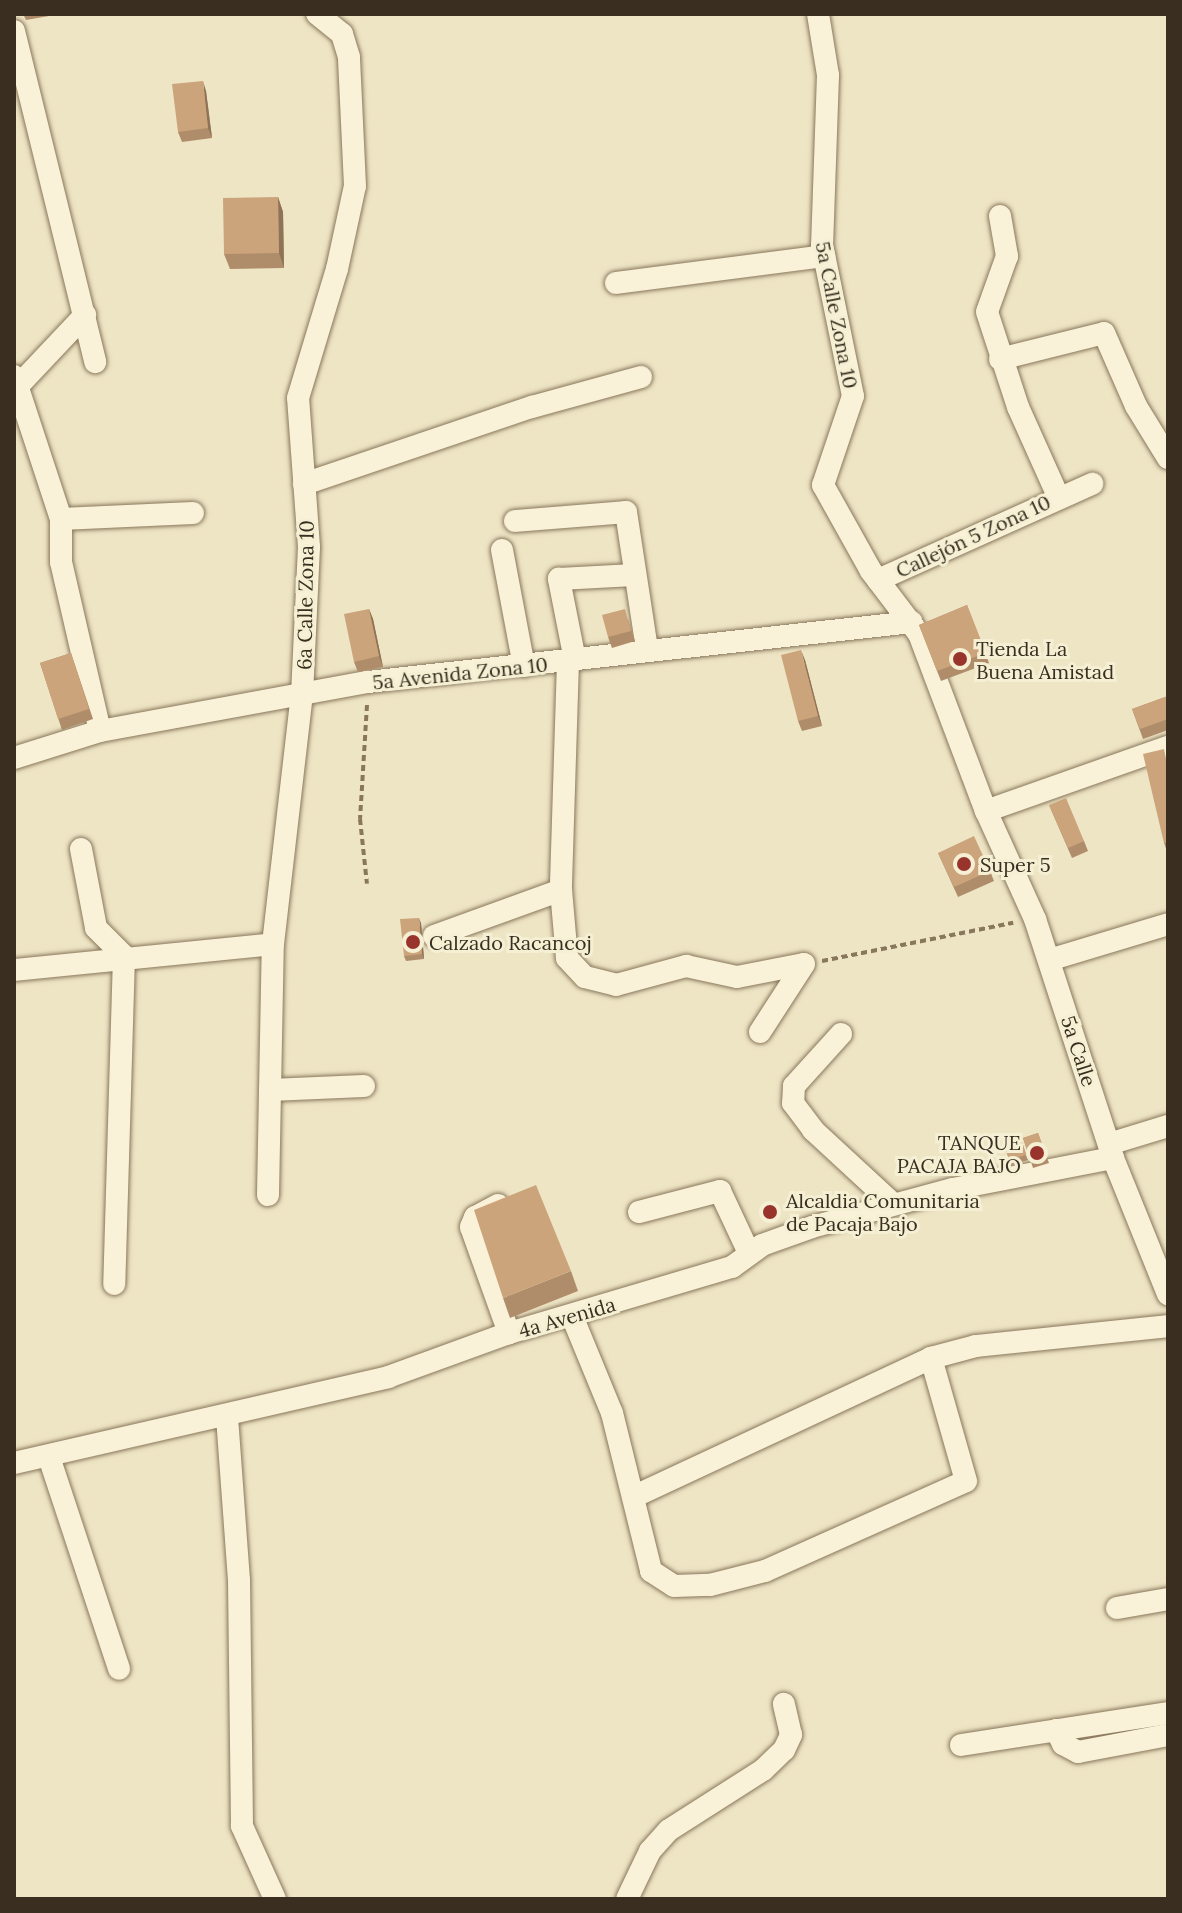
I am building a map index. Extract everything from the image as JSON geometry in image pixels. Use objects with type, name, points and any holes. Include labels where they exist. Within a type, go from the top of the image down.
[{"type":"street","name":"6a Calle Zona 10","points":[[268,1195],[273,944],[302,695],[309,547],[298,426],[303,368],[337,269],[355,186],[349,57],[342,34],[317,14]]},
{"type":"street","name":"5a Calle Zona 10","points":[[818,14],[828,75],[824,256],[853,396],[823,485],[878,580],[912,622],[986,811]]},
{"type":"street","points":[[14,31],[95,362]]},
{"type":"street","name":"Callejón 5 Zona 10","points":[[878,580],[1058,496],[1000,359],[986,302],[1007,256],[1000,216]]},
{"type":"street","points":[[616,283],[824,256]]},
{"type":"street","points":[[85,315],[16,381],[61,519],[61,562],[100,731]]},
{"type":"street","points":[[1000,359],[1104,333],[1136,406],[1168,458]]},
{"type":"street","points":[[304,484],[532,407],[641,377]]},
{"type":"street","points":[[1058,496],[1092,484]]},
{"type":"street","points":[[515,521],[626,512],[647,650]]},
{"type":"street","points":[[61,519],[193,513]]},
{"type":"street","points":[[502,550],[524,666]]},
{"type":"street","points":[[634,575],[559,579],[571,660],[561,890],[567,958],[575,969],[598,983],[625,984],[686,966],[737,977],[804,964]]},
{"type":"street","name":"5a Avenida Zona 10","points":[[14,758],[100,731],[368,682],[912,622]]},
{"type":"street","points":[[986,811],[1168,747]]},
{"type":"street","name":"5a Calle","points":[[986,811],[1035,919],[1111,1151],[1168,1294]]},
{"type":"street","points":[[81,849],[96,928],[124,956],[114,1284]]},
{"type":"street","points":[[434,936],[561,890]]},
{"type":"street","points":[[1049,960],[1168,924]]},
{"type":"street","points":[[14,970],[124,956],[273,944]]},
{"type":"street","points":[[760,1032],[804,964]]},
{"type":"street","points":[[841,1034],[794,1086],[793,1103],[813,1130],[892,1203]]},
{"type":"street","points":[[270,1090],[364,1086]]},
{"type":"street","name":"4a Avenida","points":[[14,1463],[227,1417],[388,1377],[509,1333],[732,1267],[749,1253],[792,1234],[892,1203],[1111,1151],[1168,1126]]},
{"type":"street","points":[[639,1212],[720,1191],[749,1253]]},
{"type":"street","points":[[498,1205],[475,1217],[471,1227],[509,1333]]},
{"type":"street","points":[[572,1316],[612,1413],[651,1571],[674,1586],[695,1586],[765,1571],[966,1481],[931,1358]]},
{"type":"street","points":[[633,1497],[931,1358],[976,1346],[1168,1326]]},
{"type":"street","points":[[227,1417],[239,1580],[242,1826],[275,1899]]},
{"type":"street","points":[[49,1457],[119,1669]]},
{"type":"street","points":[[1117,1608],[1168,1599]]},
{"type":"street","points":[[627,1899],[650,1851],[669,1830],[763,1770],[784,1750],[791,1735],[784,1704]]},
{"type":"street","points":[[961,1745],[1168,1713]]},
{"type":"street","points":[[1056,1730],[1063,1744],[1078,1752],[1168,1735]]},
{"type":"path","points":[[367,884],[360,819],[368,682]]},
{"type":"path","points":[[804,964],[1035,919]]},
{"type":"building","points":[[203,81],[208,128],[178,132],[172,84]]},
{"type":"building","points":[[278,197],[279,253],[224,254],[223,198]]},
{"type":"building","points":[[967,605],[986,653],[937,671],[919,625]]},
{"type":"building","points":[[369,609],[379,656],[354,662],[344,614]]},
{"type":"building","points":[[625,609],[631,631],[608,637],[602,615]]},
{"type":"building","points":[[801,650],[818,716],[798,721],[781,655]]},
{"type":"building","points":[[71,653],[89,709],[58,719],[40,663]]},
{"type":"building","points":[[1168,696],[1168,719],[1140,729],[1132,709]]},
{"type":"building","points":[[1164,749],[1168,769],[1168,842],[1164,843],[1143,754]]},
{"type":"building","points":[[1066,798],[1084,841],[1068,848],[1049,805]]},
{"type":"building","points":[[974,836],[990,871],[954,887],[938,853]]},
{"type":"building","name":"Calzado Racancoj","points":[[419,918],[422,954],[404,956],[400,919]]},
{"type":"building","name":"TANQUE PACAJA BAJO","points":[[1038,1133],[1047,1158],[1031,1163],[1023,1138]]},
{"type":"building","points":[[1022,1142],[1026,1155],[1009,1160],[1005,1147]]},
{"type":"building","points":[[536,1185],[571,1271],[503,1298],[474,1210]]},
{"type":"place","name":"Tienda La Buena Amistad","points":[[960,659]]},
{"type":"place","name":"Super 5","points":[[964,864]]},
{"type":"place","name":"Calzado Racancoj","points":[[413,942]]},
{"type":"place","name":"TANQUE PACAJA BAJO","points":[[1037,1153]]},
{"type":"place","name":"Alcaldia Comunitaria de Pacaja Bajo","points":[[770,1212]]}]
